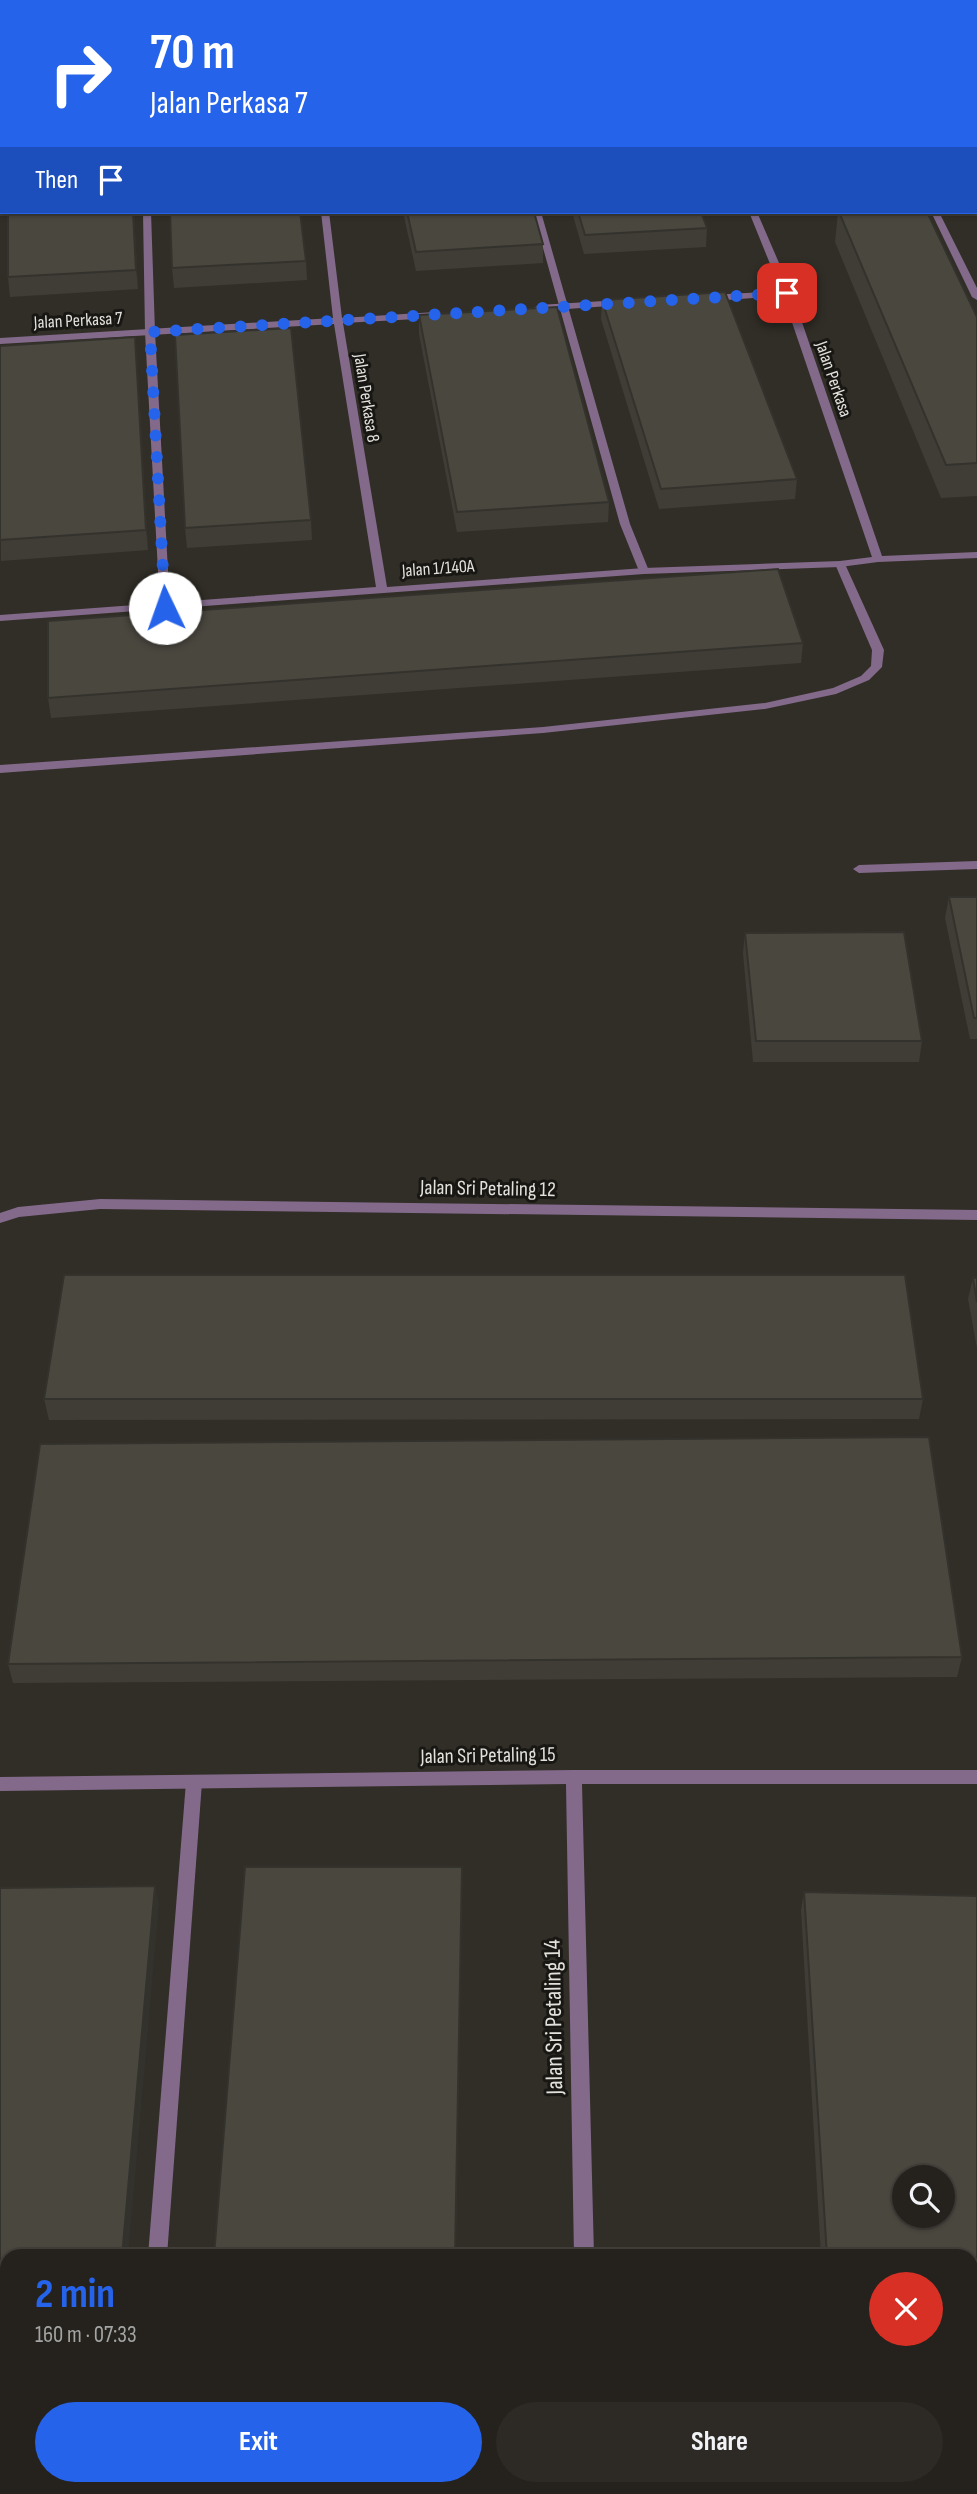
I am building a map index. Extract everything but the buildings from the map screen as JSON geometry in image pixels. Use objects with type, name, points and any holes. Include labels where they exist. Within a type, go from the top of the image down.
[{"type":"street","points":[[147,214],[150,332],[165,608]]},
{"type":"street","name":"Jalan Perkasa 8","points":[[324,214],[338,321],[382,589]]},
{"type":"street","points":[[538,214],[625,524],[644,571]]},
{"type":"street","name":"Jalan Perkasa","points":[[754,214],[787,293],[878,559]]},
{"type":"street","points":[[936,214],[977,297]]},
{"type":"street","points":[[703,298],[787,293]]},
{"type":"street","points":[[524,309],[633,302]]},
{"type":"street","name":"Jalan Perkasa 7","points":[[0,341],[444,314]]},
{"type":"street","name":"Jalan 1/140A","points":[[0,618],[644,571],[840,564],[878,559],[977,555]]},
{"type":"street","points":[[0,769],[543,730],[765,706],[835,691],[865,678],[876,667],[877,650],[840,564]]},
{"type":"street","points":[[859,869],[977,865]]},
{"type":"street","name":"Jalan Sri Petaling 12","points":[[0,1218],[18,1213],[100,1204],[977,1215]]},
{"type":"street","name":"Jalan Sri Petaling 15","points":[[0,1784],[574,1777],[977,1777]]},
{"type":"street","name":"Jalan Sri Petaling 14","points":[[574,1777],[584,2249]]},
{"type":"street","points":[[158,2249],[194,1782]]},
{"type":"route","points":[[165,608],[150,332],[787,293]]}]
